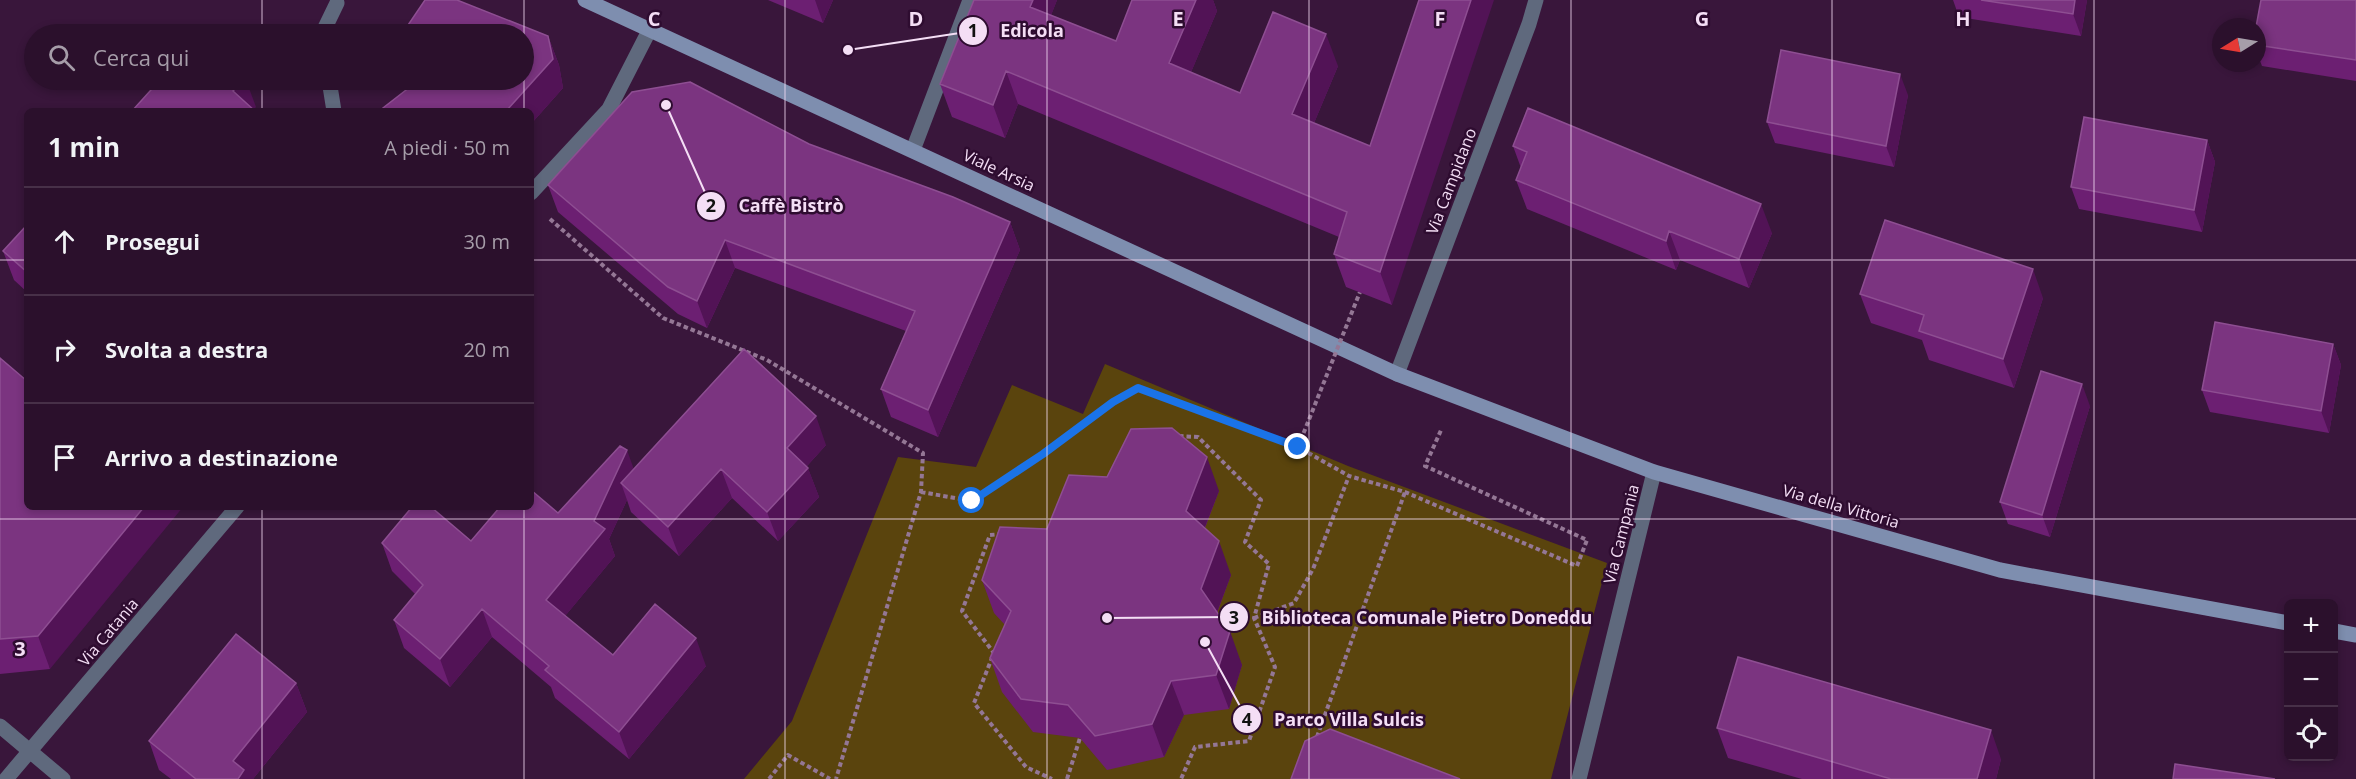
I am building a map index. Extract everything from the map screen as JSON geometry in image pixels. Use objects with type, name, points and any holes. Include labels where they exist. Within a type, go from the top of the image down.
[{"type":"street","name":"Viale Arsia","points":[[585,0],[1397,374]]},
{"type":"street","points":[[913,150],[970,0]]},
{"type":"street","name":"Via Campidano","points":[[1397,374],[1536,0]]},
{"type":"street","points":[[327,24],[337,3]]},
{"type":"street","points":[[534,190],[609,109],[650,29]]},
{"type":"street","points":[[331,90],[334,108]]},
{"type":"street","name":"Via della Vittoria","points":[[1397,374],[1654,472],[2000,570],[2284,622]]},
{"type":"street","name":"Via Campania","points":[[1579,779],[1654,472]]},
{"type":"street","name":"Via Catania","points":[[6,779],[234,510]]},
{"type":"street","points":[[2338,632],[2356,635]]},
{"type":"street","points":[[0,726],[63,779]]},
{"type":"path","points":[[546,215],[663,318],[767,360],[923,453],[921,492],[836,779]]},
{"type":"path","points":[[1298,447],[1364,283]]},
{"type":"path","points":[[921,492],[972,501],[1043,454],[1113,402],[1138,388],[1298,447],[1349,476],[1405,492],[1577,566],[1587,540],[1425,466],[1456,396]]},
{"type":"path","points":[[1176,436],[1198,437],[1261,500],[1245,542],[1269,564],[1254,618],[1275,667],[1249,741],[1195,747],[1182,779]]},
{"type":"path","points":[[1254,618],[1294,603],[1313,569],[1349,476]]},
{"type":"path","points":[[1316,742],[1405,492]]},
{"type":"path","points":[[1013,533],[990,534],[962,610],[994,652],[974,703],[1026,767],[1052,779]]},
{"type":"path","points":[[1067,779],[1080,738]]},
{"type":"path","points":[[769,779],[788,755],[830,779]]},
{"type":"shaded area","points":[[1105,364],[1348,466],[1607,563],[1551,779],[744,779],[792,721],[898,457],[976,467],[1012,385],[1083,414]]},
{"type":"building","points":[[425,0],[457,0],[518,24],[409,24]]},
{"type":"building","points":[[974,0],[1033,0],[1030,7],[1116,41],[1132,0],[1196,0],[1169,63],[1240,93],[1273,12],[1326,34],[1292,114],[1370,146],[1419,0],[1471,0],[1380,272],[1334,254],[1347,212],[1006,71],[993,105],[940,84]]},
{"type":"building","points":[[1981,0],[2075,0],[2073,14]]},
{"type":"building","points":[[2261,0],[2356,0],[2356,60],[2266,46],[2266,18],[2258,18]]},
{"type":"building","points":[[534,30],[548,36],[553,59],[534,80]]},
{"type":"building","points":[[1781,50],[1900,74],[1886,146],[1767,122]]},
{"type":"building","points":[[690,82],[809,144],[953,197],[1010,222],[928,410],[881,389],[915,311],[725,240],[697,301],[668,287],[548,185],[632,92]]},
{"type":"building","points":[[151,90],[234,90],[252,108],[135,108]]},
{"type":"building","points":[[406,90],[525,90],[509,108],[383,108]]},
{"type":"building","points":[[1528,108],[1761,204],[1739,259],[1669,231],[1666,241],[1516,180],[1527,152],[1513,146]]},
{"type":"building","points":[[2084,117],[2207,140],[2194,210],[2071,187]]},
{"type":"building","points":[[1885,220],[2033,269],[2003,359],[1919,331],[1924,315],[1860,294]]},
{"type":"building","points":[[24,228],[24,269],[3,251]]},
{"type":"building","points":[[2215,322],[2333,344],[2321,411],[2202,390]]},
{"type":"building","points":[[744,349],[816,416],[787,448],[808,468],[767,512],[721,469],[668,527],[621,483]]},
{"type":"building","points":[[0,358],[24,378],[24,510],[142,510],[38,636],[0,639]]},
{"type":"building","points":[[2041,371],[2082,384],[2042,515],[2000,502]]},
{"type":"building","points":[[1172,428],[1207,457],[1186,511],[1219,541],[1201,589],[1230,631],[1216,675],[1171,681],[1152,724],[1095,736],[1068,705],[1021,699],[990,658],[1011,611],[982,580],[1000,527],[1047,529],[1069,475],[1107,477],[1131,429]]},
{"type":"building","points":[[620,446],[627,450],[594,521],[605,529],[546,600],[613,655],[655,604],[696,638],[619,732],[545,670],[549,666],[482,609],[440,659],[394,620],[423,585],[382,543],[410,510],[435,510],[471,541],[497,510],[534,510],[534,493],[558,513]]},
{"type":"building","points":[[236,634],[296,683],[233,761],[244,770],[238,779],[196,779],[149,741]]},
{"type":"building","points":[[1738,657],[1991,730],[1977,779],[1891,779],[1717,728]]},
{"type":"building","points":[[1330,729],[1460,779],[1291,779],[1305,741]]},
{"type":"building","points":[[2175,764],[2275,779],[2173,779]]},
{"type":"place","name":"Edicola","points":[[848,50]]},
{"type":"place","name":"Caffè Bistrò","points":[[666,105]]},
{"type":"place","name":"Biblioteca Comunale Pietro Doneddu","points":[[1107,618]]},
{"type":"place","name":"Parco Villa Sulcis","points":[[1205,642]]},
{"type":"route","points":[[972,501],[1043,454],[1113,402],[1138,388],[1178,405],[1298,447]]}]
